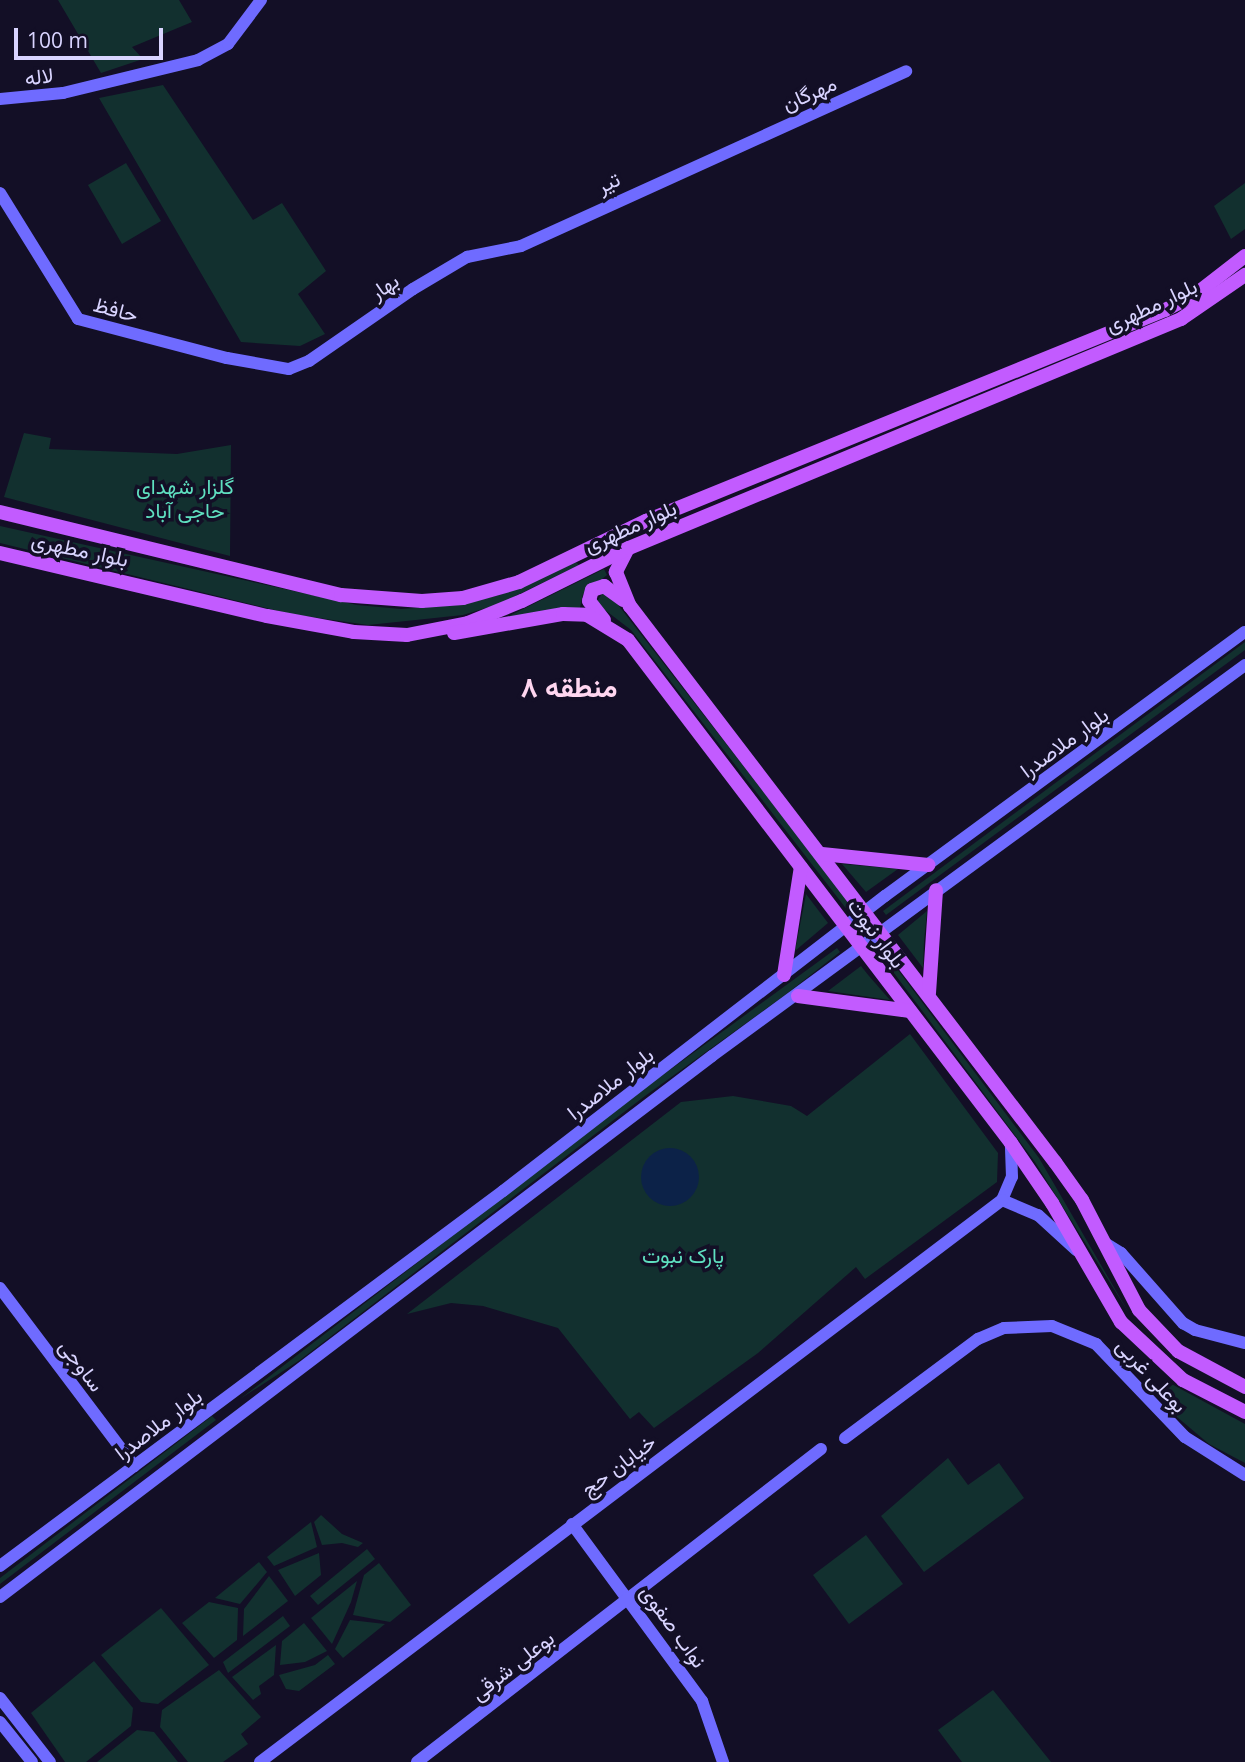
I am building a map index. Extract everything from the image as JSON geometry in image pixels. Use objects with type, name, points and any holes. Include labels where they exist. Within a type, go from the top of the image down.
[{"type":"main road","name":"لاله","points":[[0,99],[63,93],[198,60],[228,44],[261,0]]},
{"type":"main road","name":"مهرگان","points":[[726,150],[906,71]]},
{"type":"main road","name":"تیر","points":[[508,250],[726,150]]},
{"type":"main road","name":"حافظ","points":[[0,193],[78,319],[227,358],[289,369]]},
{"type":"main road","name":"بهار","points":[[289,369],[309,361],[467,257],[508,250]]},
{"type":"main road","name":"بلوار مطهری","points":[[0,512],[341,595],[422,601],[463,598],[519,582],[646,521],[1165,310],[1196,294],[1245,256]]},
{"type":"main road","name":"بلوار مطهری","points":[[0,553],[267,616],[354,632],[407,635],[468,623],[629,548],[1181,319],[1245,275]]},
{"type":"main road","points":[[629,548],[616,572],[630,606]]},
{"type":"main road","points":[[607,624],[590,605],[592,590],[604,586],[630,606]]},
{"type":"main road","name":"بلوار نبوت","points":[[630,606],[929,993],[1082,1200],[1139,1310],[1178,1351],[1245,1387]]},
{"type":"main road","name":"بلوار نبوت","points":[[407,635],[479,631],[563,614],[587,615],[607,624],[628,640],[1011,1143],[1052,1203],[1121,1322],[1183,1380],[1245,1412]]},
{"type":"main road","name":"بلوار ملاصدرا","points":[[862,906],[928,865],[1245,632]]},
{"type":"main road","name":"بلوار ملاصدرا","points":[[0,1603],[6,1594],[234,1418],[712,1056],[798,996],[936,890],[1245,665]]},
{"type":"main road","points":[[822,854],[928,865]]},
{"type":"main road","points":[[784,975],[801,867]]},
{"type":"main road","points":[[929,993],[936,890]]},
{"type":"main road","points":[[842,921],[852,918],[862,906]]},
{"type":"main road","name":"بلوار ملاصدرا","points":[[0,1566],[784,975],[842,921]]},
{"type":"main road","points":[[874,964],[876,949],[893,948]]},
{"type":"main road","points":[[798,996],[910,1011]]},
{"type":"main road","points":[[1011,1143],[1013,1177],[1002,1200],[1038,1215],[1080,1255]]},
{"type":"main road","name":"خیابان حج","points":[[260,1762],[1002,1200]]},
{"type":"main road","points":[[1105,1243],[1121,1253],[1183,1323],[1195,1330],[1245,1343]]},
{"type":"main road","name":"ساوجی","points":[[0,1288],[134,1465]]},
{"type":"main road","points":[[1121,1322],[1135,1322],[1139,1310]]},
{"type":"main road","points":[[1138,1340],[1141,1325],[1154,1326]]},
{"type":"main road","name":"بوعلی غربی","points":[[845,1438],[978,1339],[1004,1328],[1052,1326],[1096,1344],[1185,1437],[1245,1475]]},
{"type":"main road","points":[[221,1401],[234,1418]]},
{"type":"main road","points":[[630,1598],[821,1449]]},
{"type":"main road","name":"نواب صفوی","points":[[572,1524],[630,1598],[702,1701],[723,1762]]},
{"type":"main road","name":"بوعلی شرقی","points":[[417,1762],[630,1598]]},
{"type":"main road","points":[[0,1698],[50,1762]]},
{"type":"main road","points":[[0,1722],[32,1762]]},
{"type":"green space","points":[[58,0],[179,0],[192,22],[132,47],[143,59],[101,73]]},
{"type":"green space","points":[[163,85],[253,220],[282,203],[326,271],[298,294],[325,334],[300,346],[241,342],[99,98]]},
{"type":"green space","points":[[126,163],[161,221],[122,244],[88,185]]},
{"type":"green space","points":[[1245,183],[1245,229],[1231,239],[1214,206]]},
{"type":"green space","name":"گلزار شهدای حاجی آباد","points":[[24,433],[51,438],[49,449],[177,454],[231,445],[230,556],[4,497]]},
{"type":"green space","points":[[0,526],[357,605],[401,609],[457,605],[500,595],[576,562],[579,565],[499,604],[463,615],[368,625],[291,614],[0,543]]},
{"type":"green space","points":[[604,569],[607,575],[583,594],[580,608],[495,623]]},
{"type":"green space","points":[[603,592],[612,597],[853,907],[848,911],[631,630],[596,603]]},
{"type":"green space","points":[[1245,642],[1245,650],[886,915],[883,911]]},
{"type":"green space","points":[[842,864],[898,869],[866,892]]},
{"type":"green space","points":[[806,894],[828,923],[795,951]]},
{"type":"green space","points":[[927,911],[924,942],[923,968],[898,935]]},
{"type":"green space","points":[[837,948],[840,952],[785,995],[645,1096],[300,1360],[240,1399],[641,1091]]},
{"type":"green space","points":[[889,958],[1039,1158],[1130,1315],[1035,1162],[885,961]]},
{"type":"green space","points":[[861,966],[869,976],[890,1000],[828,991]]},
{"type":"green space","name":"پارک نبوت","points":[[910,1034],[998,1153],[997,1182],[865,1279],[856,1267],[758,1353],[654,1428],[639,1412],[630,1419],[558,1328],[483,1306],[451,1303],[407,1314],[681,1102],[733,1096],[791,1106],[807,1116]]},
{"type":"green space","points":[[1168,1382],[1245,1424],[1245,1463],[1209,1444],[1177,1417],[1155,1393]]},
{"type":"green space","points":[[212,1416],[216,1420],[0,1584],[0,1578]]},
{"type":"green space","points":[[948,1458],[968,1485],[999,1463],[1024,1498],[924,1572],[881,1516]]},
{"type":"green space","points":[[321,1515],[342,1534],[363,1543],[358,1547],[342,1543],[322,1545],[314,1522]]},
{"type":"green space","points":[[311,1522],[317,1547],[274,1566],[267,1557]]},
{"type":"green space","points":[[866,1535],[903,1584],[849,1624],[813,1575]]},
{"type":"green space","points":[[367,1549],[375,1559],[318,1605],[310,1596]]},
{"type":"green space","points":[[319,1553],[321,1575],[295,1596],[278,1570]]},
{"type":"green space","points":[[259,1562],[267,1572],[240,1604],[215,1598]]},
{"type":"green space","points":[[379,1563],[411,1605],[390,1622],[353,1615],[364,1575]]},
{"type":"green space","points":[[269,1576],[288,1601],[243,1636],[244,1609]]},
{"type":"green space","points":[[357,1581],[351,1602],[332,1644],[311,1618]]},
{"type":"green space","points":[[209,1602],[238,1608],[237,1640],[214,1658],[182,1623]]},
{"type":"green space","points":[[161,1608],[209,1665],[158,1704],[141,1702],[101,1655]]},
{"type":"green space","points":[[283,1616],[290,1626],[228,1673],[223,1662]]},
{"type":"green space","points":[[350,1620],[385,1624],[343,1658],[335,1649]]},
{"type":"green space","points":[[304,1623],[327,1651],[305,1662],[280,1665],[282,1641]]},
{"type":"green space","points":[[276,1645],[274,1675],[259,1686],[261,1694],[253,1700],[232,1677]]},
{"type":"green space","points":[[328,1655],[335,1664],[299,1691],[286,1689],[279,1675],[315,1665]]},
{"type":"green space","points":[[94,1661],[133,1708],[131,1726],[86,1762],[65,1762],[31,1713]]},
{"type":"green space","points":[[219,1670],[261,1717],[241,1734],[248,1744],[223,1762],[188,1762],[160,1727],[162,1710]]},
{"type":"green space","points":[[993,1690],[1051,1762],[962,1762],[938,1730]]},
{"type":"green space","points":[[137,1730],[154,1732],[178,1762],[97,1762]]},
{"type":"water","points":[[664,1148],[676,1148],[686,1152],[695,1161],[699,1183],[691,1198],[676,1206],[664,1206],[654,1202],[645,1193],[641,1183],[641,1171],[645,1161],[654,1152]]},
{"type":"district","name":"منطقه ۸","points":[[569,686]]}]
